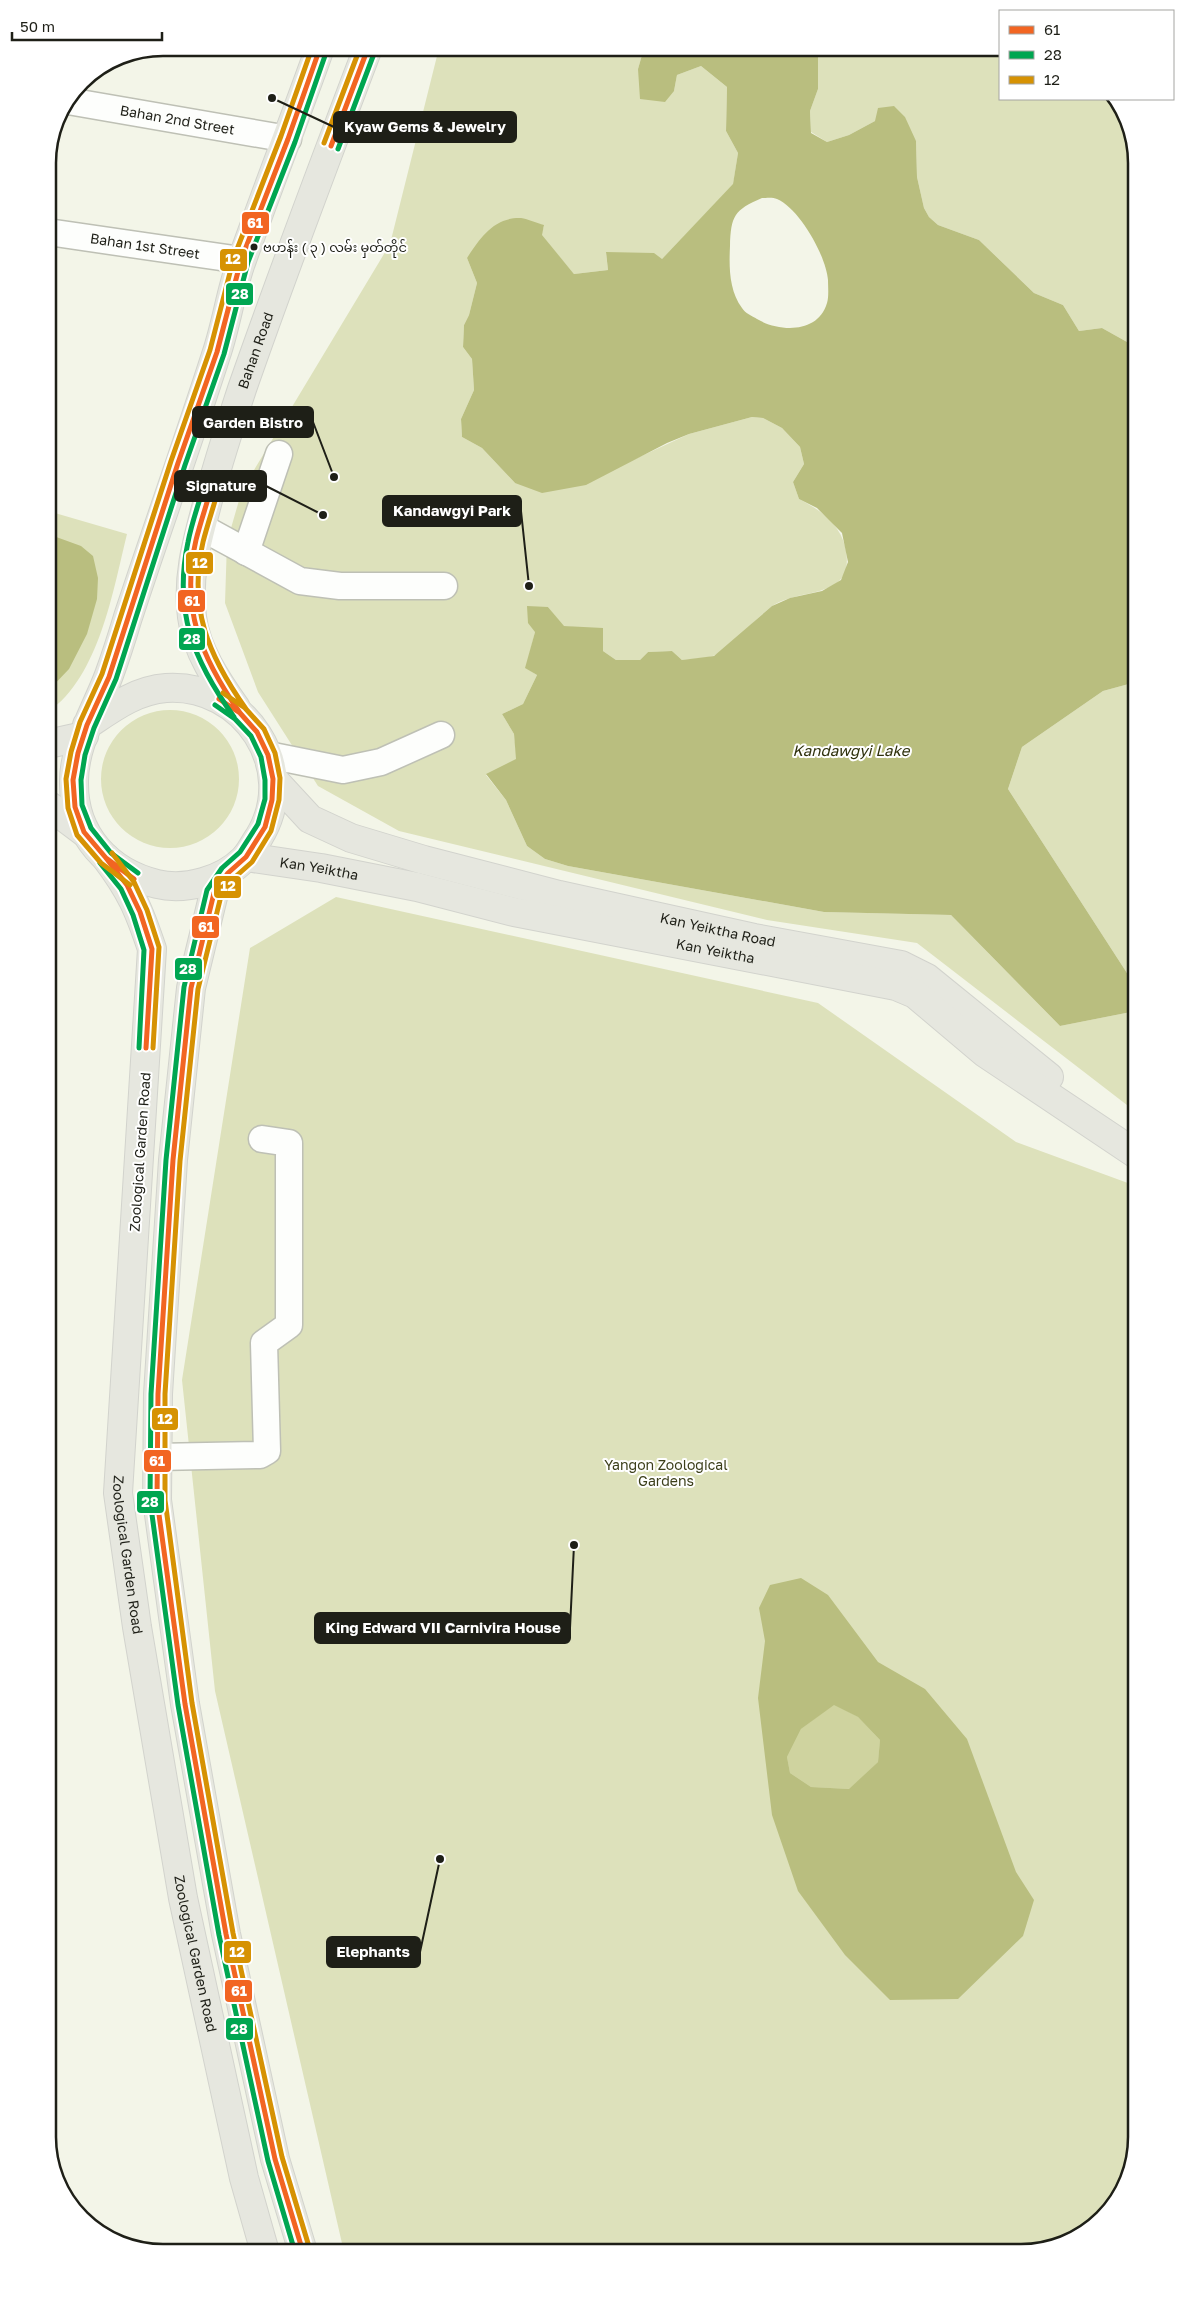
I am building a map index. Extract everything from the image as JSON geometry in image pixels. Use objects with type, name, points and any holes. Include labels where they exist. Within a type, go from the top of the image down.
[{"type":"main road","points":[[84,832],[75,807],[73,780],[86,730],[108,677],[175,472],[217,352],[241,260],[288,140],[317,56]]},
{"type":"main road","name":"Bahan Road","points":[[240,713],[221,687],[204,656],[192,618],[190,580],[194,550],[218,462],[283,270],[323,170],[365,56]]},
{"type":"main road","points":[[56,741],[86,730],[113,708],[138,694],[165,688],[193,690],[219,699],[240,713],[257,732],[270,767],[272,800],[265,827],[214,893],[191,988],[173,1170],[158,1394],[157,1456],[159,1525],[186,1704],[226,1934],[276,2159],[301,2244]]},
{"type":"main road","name":"Kan Yeiktha Road","points":[[270,767],[310,819],[352,838],[424,860],[605,905],[754,938],[901,965],[927,978],[998,1050],[1048,1076],[1128,1127]]},
{"type":"main road","points":[[56,811],[84,832],[106,858],[134,878],[166,886],[198,883],[237,865]]},
{"type":"main road","name":"Zoological Garden Road","points":[[106,858],[131,894],[140,912],[152,949],[118,1493],[138,1636],[183,1898],[244,2178],[263,2244]]},
{"type":"main road","name":"Kan Yeiktha","points":[[237,865],[340,871],[417,887],[514,912],[896,986],[915,994],[998,1050],[1128,1148]]},
{"type":"street","name":"Bahan 2nd Street","points":[[75,102],[288,140]]},
{"type":"street","name":"Bahan 1st Street","points":[[56,233],[241,260]]},
{"type":"street","points":[[246,552],[279,454]]},
{"type":"street","points":[[201,526],[300,581],[340,586],[444,586]]},
{"type":"street","points":[[270,767],[343,770],[381,762],[440,735]]},
{"type":"street","points":[[157,1456],[260,1454],[267,1451],[264,1342],[289,1325],[289,1143],[262,1139]]},
{"type":"green space","points":[[437,56],[642,56],[638,69],[674,91],[677,75],[701,66],[727,87],[726,131],[738,153],[733,185],[662,259],[606,253],[608,270],[574,274],[541,235],[544,226],[467,258],[477,283],[469,315],[464,325],[463,347],[472,359],[474,390],[461,419],[462,437],[482,448],[515,483],[635,459],[689,434],[752,417],[763,418],[782,428],[800,447],[804,464],[793,482],[799,499],[814,507],[838,530],[845,546],[847,564],[843,576],[835,584],[824,590],[797,596],[771,607],[725,648],[713,656],[682,660],[672,651],[648,652],[640,660],[616,660],[603,651],[581,628],[563,626],[548,607],[535,632],[526,668],[537,675],[523,704],[502,714],[514,734],[517,760],[486,775],[506,800],[527,846],[545,859],[568,866],[824,912],[951,915],[1060,1026],[1128,1013],[1128,1106],[917,943],[767,920],[399,831],[318,786],[258,692],[225,603],[227,542],[242,490],[390,244]]},
{"type":"green space","points":[[818,56],[999,56],[999,100],[1107,100],[1120,122],[1127,149],[1128,343],[1102,328],[1079,331],[1063,305],[1034,293],[979,240],[938,225],[929,217],[924,208],[917,177],[916,141],[875,121],[849,135],[827,142],[811,132],[810,111],[818,89]]},
{"type":"green space","points":[[56,513],[127,534],[109,606],[92,655],[80,677],[65,697],[56,705]]},
{"type":"green space","points":[[1128,684],[1128,975],[1008,789],[1022,747],[1103,691]]},
{"type":"green space","points":[[170,710],[196,715],[219,730],[234,753],[239,779],[234,805],[219,828],[196,843],[170,848],[144,843],[121,828],[106,805],[101,779],[106,753],[121,730],[144,715]]},
{"type":"green space","name":"Yangon Zoological Gardens","points":[[336,897],[818,1003],[1016,1142],[1128,1183],[1128,2137],[1127,2151],[1120,2178],[1110,2196],[1086,2222],[1062,2236],[1042,2242],[1021,2244],[342,2244],[215,1691],[182,1380],[250,948]]},
{"type":"shaded area","points":[[834,1704],[858,1717],[880,1740],[878,1762],[850,1789],[811,1787],[790,1773],[787,1757],[801,1729]]},
{"type":"water","name":"Kandawgyi Lake","points":[[642,56],[818,56],[818,89],[810,111],[811,133],[827,142],[849,135],[875,121],[878,108],[894,106],[905,117],[916,141],[917,177],[924,208],[929,217],[938,225],[979,240],[1034,293],[1063,305],[1079,331],[1102,328],[1128,343],[1128,684],[1103,691],[1022,747],[1008,789],[1128,975],[1128,1013],[1060,1026],[951,915],[824,912],[568,866],[545,859],[527,846],[506,800],[486,774],[516,759],[514,734],[502,714],[523,704],[537,675],[525,668],[535,632],[528,623],[527,606],[548,607],[564,626],[603,628],[603,651],[616,660],[640,660],[648,652],[672,651],[682,660],[714,656],[772,606],[790,598],[822,591],[841,580],[848,562],[842,533],[817,508],[799,499],[793,482],[804,464],[800,447],[782,428],[763,418],[752,417],[689,434],[667,443],[586,485],[542,493],[515,483],[482,448],[462,437],[461,419],[474,390],[472,359],[463,347],[464,325],[469,315],[477,283],[467,258],[489,230],[503,221],[521,218],[544,225],[542,235],[574,274],[608,270],[606,252],[654,253],[662,259],[733,184],[738,153],[726,131],[727,87],[701,66],[677,75],[674,91],[665,102],[640,99],[638,69]],"holes":[[[762,198],[772,198],[786,204],[803,223],[817,246],[828,280],[828,301],[822,313],[807,325],[797,328],[776,326],[751,316],[742,308],[732,286],[730,262],[733,221],[745,206]]]},
{"type":"water","points":[[56,537],[81,546],[93,556],[98,578],[97,599],[87,634],[69,669],[56,683]]},
{"type":"water","points":[[801,1578],[828,1595],[878,1662],[925,1689],[967,1739],[1016,1872],[1034,1900],[1023,1936],[958,1999],[890,2000],[845,1955],[798,1891],[772,1815],[758,1698],[765,1641],[759,1608],[770,1585]],"holes":[[[834,1705],[858,1717],[880,1740],[878,1762],[849,1789],[811,1787],[790,1773],[787,1757],[801,1729]]]},
{"type":"transit line","name":"12","points":[[130,885],[101,863],[77,835],[68,808],[66,779],[71,752],[80,722],[102,674],[171,461],[210,350],[234,257],[281,136],[309,56]]},
{"type":"transit line","name":"61","points":[[134,879],[106,858],[84,832],[75,807],[73,780],[78,753],[87,725],[109,677],[178,463],[217,352],[241,260],[288,139],[317,56]]},
{"type":"transit line","name":"28","points":[[138,873],[111,853],[91,828],[82,805],[81,780],[85,755],[94,728],[116,679],[185,465],[224,354],[248,262],[295,142],[325,56]]},
{"type":"transit line","name":"12","points":[[324,143],[357,56]]},
{"type":"transit line","name":"61","points":[[331,146],[365,56]]},
{"type":"transit line","name":"28","points":[[338,149],[373,56]]},
{"type":"transit line","name":"28","points":[[206,479],[194,518],[184,567],[183,591],[185,613],[190,635],[198,655],[208,676],[234,717]]},
{"type":"transit line","name":"61","points":[[213,481],[196,540],[192,565],[191,588],[193,610],[197,631],[214,672],[240,713]]},
{"type":"transit line","name":"12","points":[[220,483],[203,542],[199,566],[200,610],[212,650],[221,669],[246,709]]},
{"type":"transit line","name":"12","points":[[223,693],[245,708],[264,729],[275,753],[280,778],[279,800],[271,831],[252,862],[234,878],[221,896],[198,989],[180,1161],[165,1394],[165,1500],[192,1703],[233,1933],[282,2157],[308,2244]]},
{"type":"transit line","name":"61","points":[[219,699],[240,713],[257,732],[268,755],[273,779],[272,800],[265,827],[246,857],[228,873],[214,893],[191,988],[173,1160],[158,1394],[157,1500],[185,1704],[226,1934],[275,2159],[301,2244]]},
{"type":"transit line","name":"28","points":[[215,705],[235,719],[251,736],[261,757],[265,780],[265,799],[258,824],[240,852],[222,868],[207,890],[184,987],[166,1160],[151,1394],[150,1500],[178,1705],[219,1935],[268,2161],[293,2244]]},
{"type":"transit line","name":"12","points":[[112,853],[134,882],[147,910],[159,947],[153,1048]]},
{"type":"transit line","name":"61","points":[[106,858],[127,885],[140,912],[152,949],[146,1048]]},
{"type":"transit line","name":"28","points":[[100,863],[121,889],[133,915],[144,950],[139,1048]]},
{"type":"place","name":"Kyaw Gems & Jewelry","points":[[272,98]]},
{"type":"place","name":"ဗဟန်း ( ၃ ) လမ်း မှတ်တိုင်","points":[[254,247]]},
{"type":"place","name":"Garden Bistro","points":[[334,477]]},
{"type":"place","name":"Signature","points":[[323,515]]},
{"type":"place","name":"Kandawgyi Park","points":[[529,586]]},
{"type":"place","name":"King Edward VII Carnivira House","points":[[574,1545]]},
{"type":"place","name":"Elephants","points":[[440,1859]]}]
